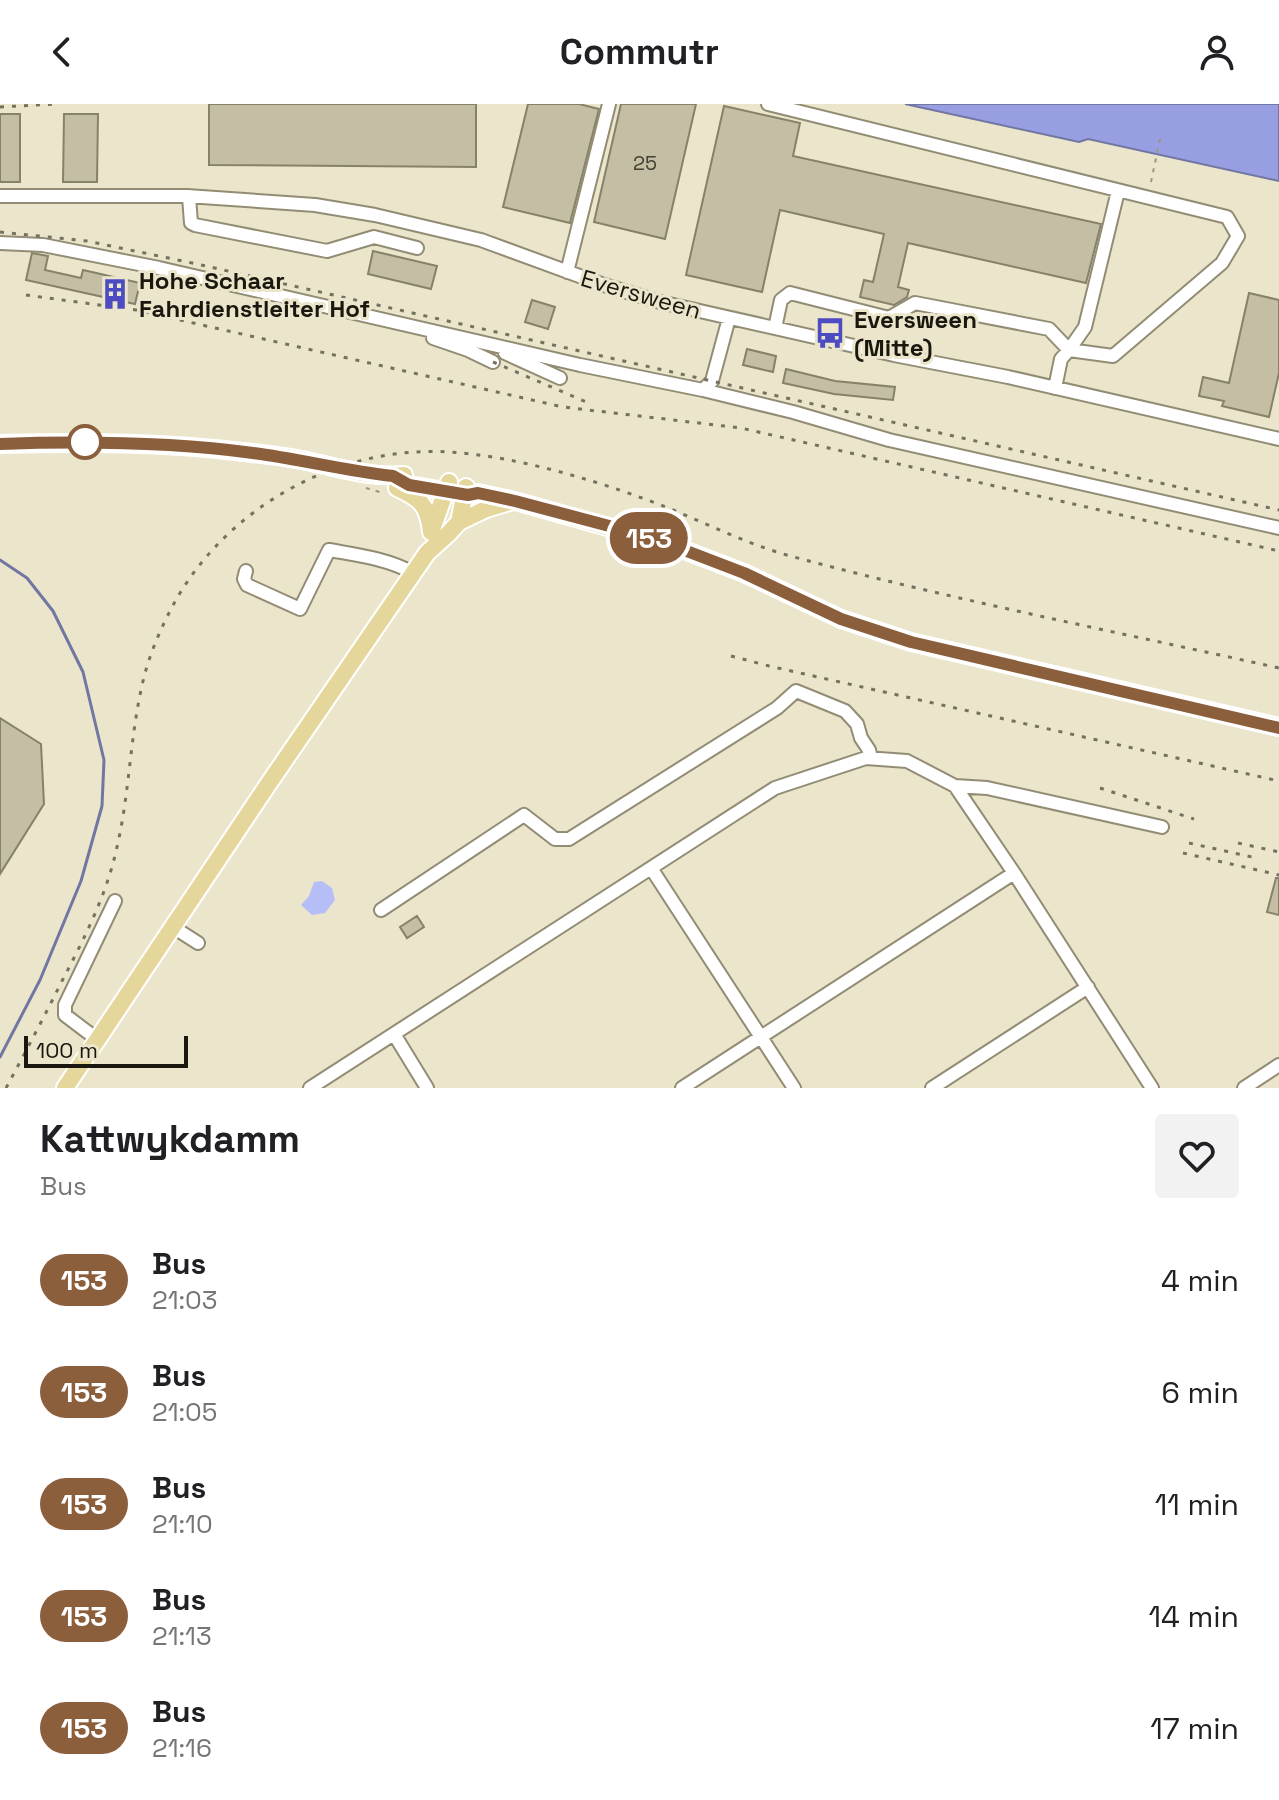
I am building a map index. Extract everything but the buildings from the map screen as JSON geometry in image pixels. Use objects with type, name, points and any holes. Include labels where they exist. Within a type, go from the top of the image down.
[{"type":"main road","points":[[0,444],[102,442],[194,447],[295,459],[362,473],[411,475],[671,545],[722,564],[841,619],[911,642],[1279,727]]},
{"type":"main road","points":[[362,473],[420,501],[428,514],[431,532]]},
{"type":"main road","points":[[427,553],[431,532],[448,487]]},
{"type":"main road","points":[[459,522],[470,491]]},
{"type":"main road","points":[[65,1088],[427,553],[459,522],[486,509],[515,501]]},
{"type":"street","points":[[567,272],[609,104]]},
{"type":"street","points":[[768,104],[1227,217],[1238,236],[1222,263],[1113,356],[1069,350],[1049,329],[915,303],[889,318],[790,293],[781,300],[775,328]]},
{"type":"street","points":[[1055,388],[1061,359],[1085,327],[1118,191]]},
{"type":"street","name":"Eversween","points":[[0,196],[189,197],[315,205],[375,215],[481,240],[648,298],[1279,439]]},
{"type":"street","points":[[189,197],[191,223],[195,225],[327,251],[374,237],[417,248]]},
{"type":"street","points":[[0,243],[43,245],[159,268],[580,365],[703,390],[889,440],[1279,528]]},
{"type":"street","points":[[703,390],[712,381],[729,318]]},
{"type":"street","points":[[397,323],[493,362]]},
{"type":"street","points":[[481,342],[560,378]]},
{"type":"street","points":[[246,571],[244,579],[247,585],[300,609],[329,550],[383,562],[413,573]]},
{"type":"street","points":[[381,910],[524,815],[555,839],[569,839],[777,708],[796,691],[845,711],[857,724],[871,758]]},
{"type":"street","points":[[310,1088],[775,788],[866,758],[907,761],[955,786],[987,788],[1162,827]]},
{"type":"street","points":[[955,786],[1152,1088]]},
{"type":"street","points":[[651,868],[794,1088]]},
{"type":"street","points":[[682,1088],[1014,873]]},
{"type":"street","points":[[98,1040],[65,1015],[65,1005],[115,901]]},
{"type":"street","points":[[173,927],[198,943]]},
{"type":"street","points":[[932,1088],[1088,987]]},
{"type":"street","points":[[394,1034],[427,1088]]},
{"type":"street","points":[[1244,1088],[1279,1065]]},
{"type":"path","points":[[1151,182],[1160,139]]},
{"type":"shaded area","points":[[905,104],[1279,104],[1279,181],[1088,139],[1079,142]]},
{"type":"shaded area","points":[[322,881],[332,888],[335,900],[325,913],[312,915],[301,905],[309,896],[314,882]]},
{"type":"waterway","points":[[0,560],[27,578],[53,611],[83,672],[104,760],[102,806],[81,881],[40,980],[0,1057]]},
{"type":"railway","points":[[0,107],[55,104]]},
{"type":"railway","points":[[0,232],[87,241],[197,264],[1279,510]]},
{"type":"railway","points":[[26,295],[136,310],[563,407],[741,428],[1279,551]]},
{"type":"railway","points":[[493,362],[591,404]]},
{"type":"railway","points":[[6,1088],[94,916],[113,865],[144,677],[172,607],[200,564],[228,535],[259,509],[293,487],[330,470],[409,452],[473,454],[523,463],[620,490],[794,557],[975,602],[1279,668]]},
{"type":"railway","points":[[731,656],[1279,781]]},
{"type":"railway","points":[[1100,788],[1194,819]]},
{"type":"railway","points":[[1189,843],[1252,857]]},
{"type":"railway","points":[[1238,843],[1279,852]]},
{"type":"railway","points":[[1183,853],[1279,875]]},
{"type":"bus line","name":"153","points":[[0,444],[120,443],[251,452],[393,476],[409,485],[515,501],[613,527],[711,559],[869,630],[947,652],[1279,728]]},
{"type":"place","name":"Hohe Schaar Fahrdienstleiter Hof","points":[[115,294]]},
{"type":"place","name":"Eversween (Mitte)","points":[[830,333]]}]
